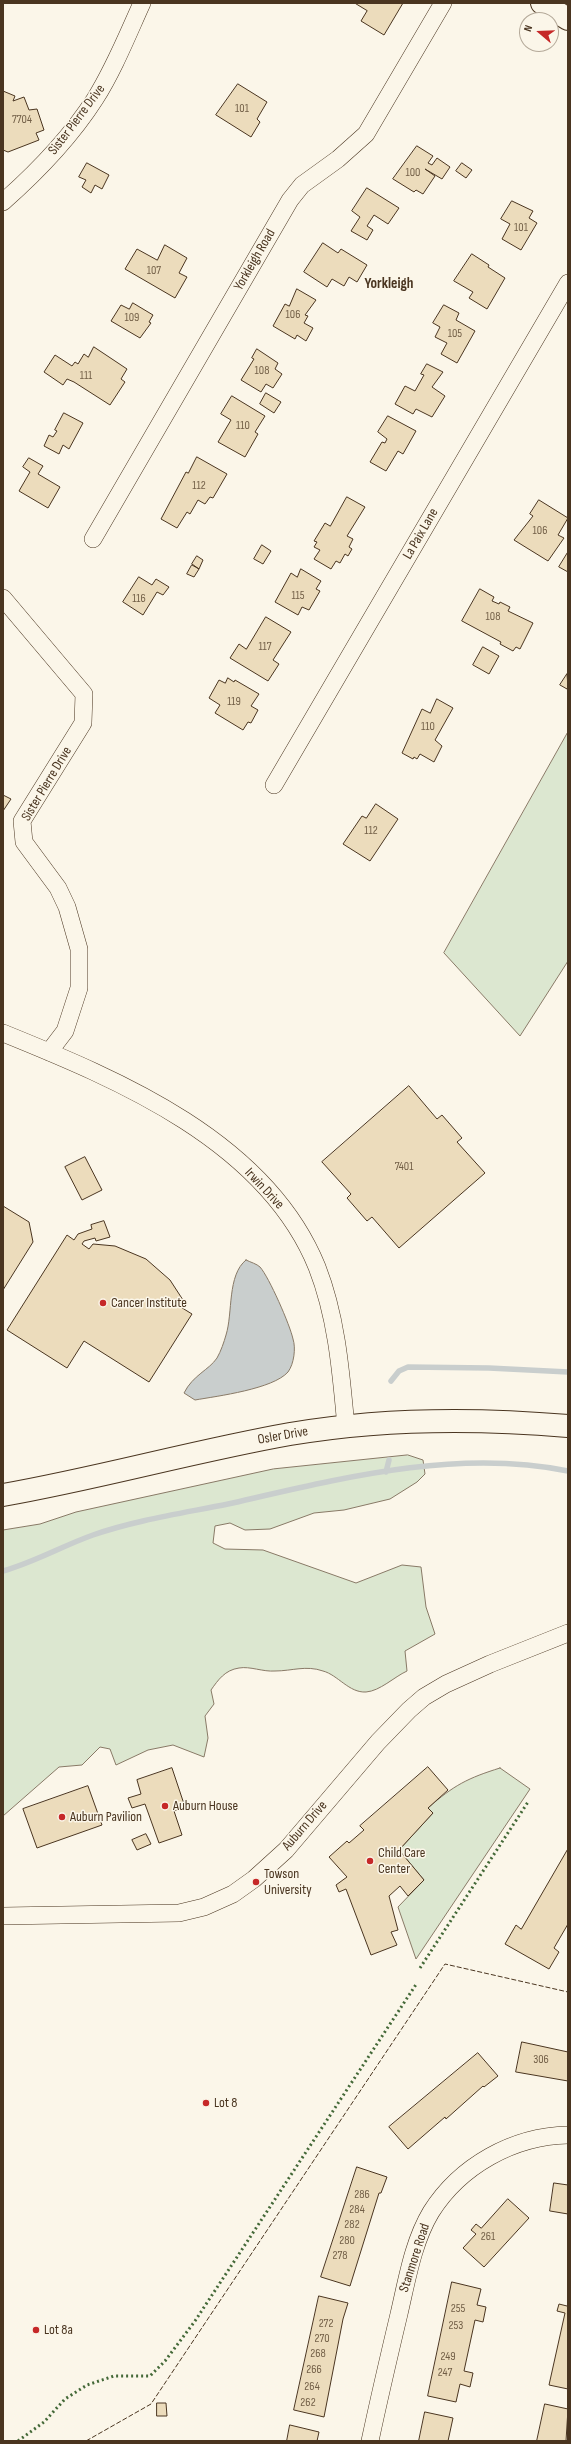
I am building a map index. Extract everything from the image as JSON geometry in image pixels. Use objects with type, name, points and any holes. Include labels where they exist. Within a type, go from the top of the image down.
[{"type":"street","name":"Sister Pierre Drive","points":[[3,202],[58,147],[94,100],[118,57],[142,3]]},
{"type":"street","name":"Yorkleigh Road","points":[[93,538],[290,200],[302,184],[338,159],[366,134],[443,3]]},
{"type":"street","points":[[542,3],[568,19]]},
{"type":"street","name":"La Paix Lane","points":[[274,785],[568,283]]},
{"type":"street","name":"Sister Pierre Drive","points":[[3,598],[84,694],[83,723],[22,821],[24,842],[58,888],[69,913],[79,949],[79,988],[65,1030],[49,1052]]},
{"type":"street","name":"Irwin Drive","points":[[3,1033],[49,1052],[63,1056],[116,1082],[207,1135],[248,1170],[288,1215],[308,1247],[327,1299],[338,1349],[346,1427]]},
{"type":"street","name":"Osler Drive","points":[[3,1495],[245,1443],[346,1427],[449,1420],[483,1420],[568,1426]]},
{"type":"street","name":"Auburn Drive","points":[[3,1916],[178,1913],[204,1907],[233,1894],[254,1879],[286,1850],[378,1742],[409,1710],[446,1684],[490,1664],[568,1633]]},
{"type":"street","name":"Stanmore Road","points":[[370,2441],[409,2270],[419,2238],[431,2213],[446,2192],[464,2174],[488,2157],[512,2146],[537,2138],[568,2135]]},
{"type":"green space","points":[[568,732],[568,961],[520,1036],[444,953]]},
{"type":"green space","points":[[408,1455],[423,1460],[425,1474],[417,1482],[390,1499],[344,1510],[314,1513],[270,1529],[245,1530],[230,1523],[215,1526],[213,1543],[225,1549],[263,1550],[356,1583],[402,1565],[421,1567],[426,1607],[435,1634],[405,1651],[407,1671],[376,1689],[360,1692],[349,1687],[334,1676],[317,1669],[305,1668],[270,1671],[248,1668],[234,1669],[222,1676],[211,1690],[214,1704],[205,1716],[208,1738],[204,1757],[173,1745],[148,1750],[116,1765],[110,1749],[100,1747],[82,1765],[59,1767],[3,1816],[3,1530],[40,1524],[76,1512],[273,1469]]},
{"type":"green space","points":[[500,1768],[530,1789],[416,1959],[398,1907],[424,1880],[399,1850],[433,1813],[428,1808],[437,1800],[462,1783]]},
{"type":"shaded area","points":[[246,1260],[260,1267],[264,1272],[279,1302],[288,1323],[294,1343],[292,1365],[288,1372],[281,1378],[270,1383],[231,1394],[195,1400],[184,1393],[196,1377],[214,1362],[220,1352],[228,1326],[233,1285],[240,1267]]},
{"type":"building","points":[[355,3],[403,3],[384,35],[361,21],[367,11]]},
{"type":"building","points":[[238,84],[267,102],[257,119],[260,122],[251,137],[216,115]]},
{"type":"building","points":[[3,91],[15,96],[13,101],[24,97],[29,110],[37,109],[44,130],[36,133],[39,140],[8,152],[3,150]]},
{"type":"building","points":[[417,146],[433,156],[428,163],[432,165],[437,158],[450,167],[442,179],[425,169],[435,176],[423,194],[416,190],[414,192],[393,179]]},
{"type":"building","points":[[87,163],[109,175],[102,189],[95,185],[91,193],[82,187],[86,180],[79,177]]},
{"type":"building","points":[[462,163],[472,170],[466,178],[456,171]]},
{"type":"building","points":[[367,188],[399,208],[388,224],[374,215],[367,226],[373,230],[367,240],[351,231],[360,217],[352,211]]},
{"type":"building","points":[[512,201],[533,211],[529,218],[537,223],[521,250],[502,239],[510,224],[501,219]]},
{"type":"building","points":[[323,243],[338,253],[341,249],[367,265],[357,282],[349,277],[344,286],[332,279],[327,287],[304,272]]},
{"type":"building","points":[[165,245],[187,258],[179,273],[187,277],[175,298],[125,269],[137,249],[157,260]]},
{"type":"building","points":[[472,254],[505,278],[487,309],[469,298],[473,292],[454,281]]},
{"type":"building","points":[[297,289],[316,300],[305,315],[308,316],[304,323],[313,328],[306,341],[297,335],[295,339],[273,326],[285,304],[289,306]]},
{"type":"building","points":[[133,303],[153,315],[149,322],[151,323],[140,338],[111,321],[121,305],[129,309]]},
{"type":"building","points":[[444,305],[459,313],[456,320],[475,331],[457,363],[441,354],[447,343],[435,337],[440,327],[433,323]]},
{"type":"building","points":[[94,347],[127,369],[121,379],[125,382],[110,405],[74,382],[67,379],[63,385],[44,372],[55,355],[72,366],[75,362],[78,364],[84,354],[88,357]]},
{"type":"building","points":[[257,349],[278,363],[275,369],[282,374],[273,388],[266,384],[261,392],[241,380],[254,359],[252,358]]},
{"type":"building","points":[[427,364],[443,372],[432,387],[445,396],[432,417],[416,409],[413,414],[395,404],[405,386],[415,391],[424,375],[421,374]]},
{"type":"building","points":[[266,393],[281,402],[274,413],[260,404]]},
{"type":"building","points":[[232,396],[265,416],[255,432],[258,434],[245,457],[218,442],[231,420],[221,414]]},
{"type":"building","points":[[64,413],[83,423],[69,449],[63,445],[59,454],[44,446],[49,435],[53,437],[57,431],[55,430]]},
{"type":"building","points":[[388,416],[416,431],[403,454],[398,451],[386,471],[370,462],[382,442],[385,443],[387,439],[378,432]]},
{"type":"building","points":[[197,457],[227,474],[213,498],[210,497],[205,504],[198,500],[190,514],[187,512],[177,528],[161,519],[186,472],[188,473]]},
{"type":"building","points":[[29,458],[43,466],[38,474],[60,487],[48,508],[19,491],[30,472],[23,467]]},
{"type":"building","points":[[347,497],[365,507],[347,536],[353,539],[349,547],[352,549],[348,556],[345,554],[340,563],[336,561],[331,569],[314,559],[320,550],[314,547],[317,542],[314,541],[325,523],[330,526]]},
{"type":"building","points":[[539,500],[568,518],[558,535],[564,538],[548,561],[514,540],[533,516],[530,514]]},
{"type":"building","points":[[262,545],[271,551],[263,564],[254,559]]},
{"type":"building","points":[[568,552],[568,572],[559,567]]},
{"type":"building","points":[[197,556],[203,560],[199,569],[192,564]]},
{"type":"building","points":[[192,565],[199,569],[194,577],[187,574]]},
{"type":"building","points":[[301,569],[321,581],[316,589],[320,591],[309,610],[302,607],[298,615],[275,602],[291,573],[297,577]]},
{"type":"building","points":[[139,577],[152,585],[156,579],[169,587],[163,595],[157,592],[143,615],[123,602]]},
{"type":"building","points":[[480,589],[494,597],[492,601],[499,604],[500,602],[510,607],[508,611],[533,623],[520,649],[516,647],[513,651],[500,644],[501,642],[462,621]]},
{"type":"building","points":[[266,617],[291,632],[273,660],[279,664],[268,681],[230,658],[239,644],[246,649]]},
{"type":"building","points":[[483,647],[499,656],[489,674],[473,665]]},
{"type":"building","points":[[567,674],[568,686],[567,689],[560,685]]},
{"type":"building","points":[[228,678],[234,682],[235,680],[259,694],[251,706],[258,710],[251,723],[248,722],[243,730],[215,713],[220,705],[209,698],[219,680],[225,683]]},
{"type":"building","points":[[437,699],[453,708],[435,740],[442,746],[434,762],[420,754],[417,759],[414,757],[413,759],[402,753],[422,709],[430,713]]},
{"type":"building","points":[[3,795],[11,799],[3,811]]},
{"type":"building","points":[[376,804],[398,819],[370,861],[343,844],[362,816],[366,818]]},
{"type":"building","points":[[409,1086],[437,1119],[442,1115],[462,1138],[457,1142],[485,1173],[399,1248],[372,1217],[367,1221],[347,1198],[351,1194],[322,1162]]},
{"type":"building","points":[[85,1157],[102,1190],[82,1200],[65,1167]]},
{"type":"building","points":[[3,1206],[29,1222],[33,1242],[3,1290]]},
{"type":"building","name":"Cancer Institute","points":[[104,1221],[110,1237],[96,1241],[95,1238],[84,1241],[82,1244],[89,1249],[93,1244],[115,1246],[146,1259],[170,1280],[183,1300],[179,1306],[192,1314],[149,1382],[84,1341],[67,1368],[7,1330],[67,1235],[74,1240],[78,1234],[92,1229],[91,1225]]},
{"type":"building","name":"Child Care Center","points":[[428,1767],[448,1790],[428,1808],[433,1813],[399,1850],[424,1880],[408,1896],[400,1886],[389,1896],[398,1930],[391,1932],[397,1945],[371,1955],[346,1889],[339,1892],[336,1885],[347,1877],[329,1857],[347,1841],[349,1843],[364,1830],[360,1826]]},
{"type":"building","name":"Auburn House","points":[[172,1768],[185,1807],[174,1811],[182,1835],[159,1843],[145,1804],[132,1808],[128,1798],[141,1794],[137,1780]]},
{"type":"building","name":"Auburn Pavilion","points":[[88,1786],[102,1825],[37,1848],[23,1809]]},
{"type":"building","points":[[146,1834],[151,1844],[137,1850],[132,1840]]},
{"type":"building","points":[[568,1849],[568,1924],[554,1948],[559,1952],[549,1969],[505,1944],[516,1925],[521,1929]]},
{"type":"building","points":[[522,2042],[568,2052],[568,2081],[516,2072]]},
{"type":"building","points":[[478,2053],[498,2076],[484,2087],[483,2086],[446,2119],[445,2117],[408,2149],[389,2127]]},
{"type":"building","points":[[357,2167],[387,2177],[381,2193],[379,2193],[350,2286],[321,2277]]},
{"type":"building","points":[[554,2183],[568,2185],[568,2214],[550,2211]]},
{"type":"building","points":[[508,2199],[529,2218],[484,2267],[463,2248],[476,2234],[471,2230],[476,2224],[481,2228]]},
{"type":"building","points":[[452,2282],[481,2289],[477,2305],[486,2307],[483,2322],[475,2320],[464,2371],[473,2373],[470,2387],[460,2384],[456,2402],[428,2396]]},
{"type":"building","points":[[319,2296],[348,2303],[343,2319],[324,2417],[294,2410]]},
{"type":"building","points":[[568,2301],[568,2389],[549,2385],[565,2313],[557,2311],[559,2304],[567,2306]]},
{"type":"building","points":[[157,2403],[166,2403],[167,2416],[157,2416]]},
{"type":"building","points":[[545,2404],[568,2409],[566,2441],[537,2441]]},
{"type":"building","points":[[425,2412],[453,2418],[448,2441],[419,2441]]},
{"type":"building","points":[[290,2425],[319,2432],[317,2441],[287,2441]]},
{"type":"waterway","points":[[391,1381],[399,1371],[408,1367],[489,1368],[568,1372]]},
{"type":"waterway","points":[[386,1472],[389,1460]]},
{"type":"waterway","points":[[3,1571],[93,1535],[126,1525],[354,1477],[440,1465],[483,1463],[525,1465],[568,1471]]},
{"type":"hedge","points":[[420,1968],[528,1802]]},
{"type":"hedge","points":[[18,2441],[44,2422],[65,2399],[87,2385],[114,2376],[150,2376],[165,2361],[195,2321],[417,1983]]},
{"type":"fence","points":[[86,2441],[151,2404],[445,1964],[568,1992]]},
{"type":"place","name":"Cancer Institute","points":[[103,1303]]},
{"type":"place","name":"Auburn House","points":[[165,1806]]},
{"type":"place","name":"Auburn Pavilion","points":[[62,1817]]},
{"type":"place","name":"Child Care Center","points":[[370,1861]]},
{"type":"place","name":"Towson University","points":[[256,1882]]},
{"type":"place","name":"Lot 8","points":[[206,2103]]},
{"type":"place","name":"Lot 8a","points":[[36,2330]]},
{"type":"district","name":"Yorkleigh","points":[[389,284]]}]
